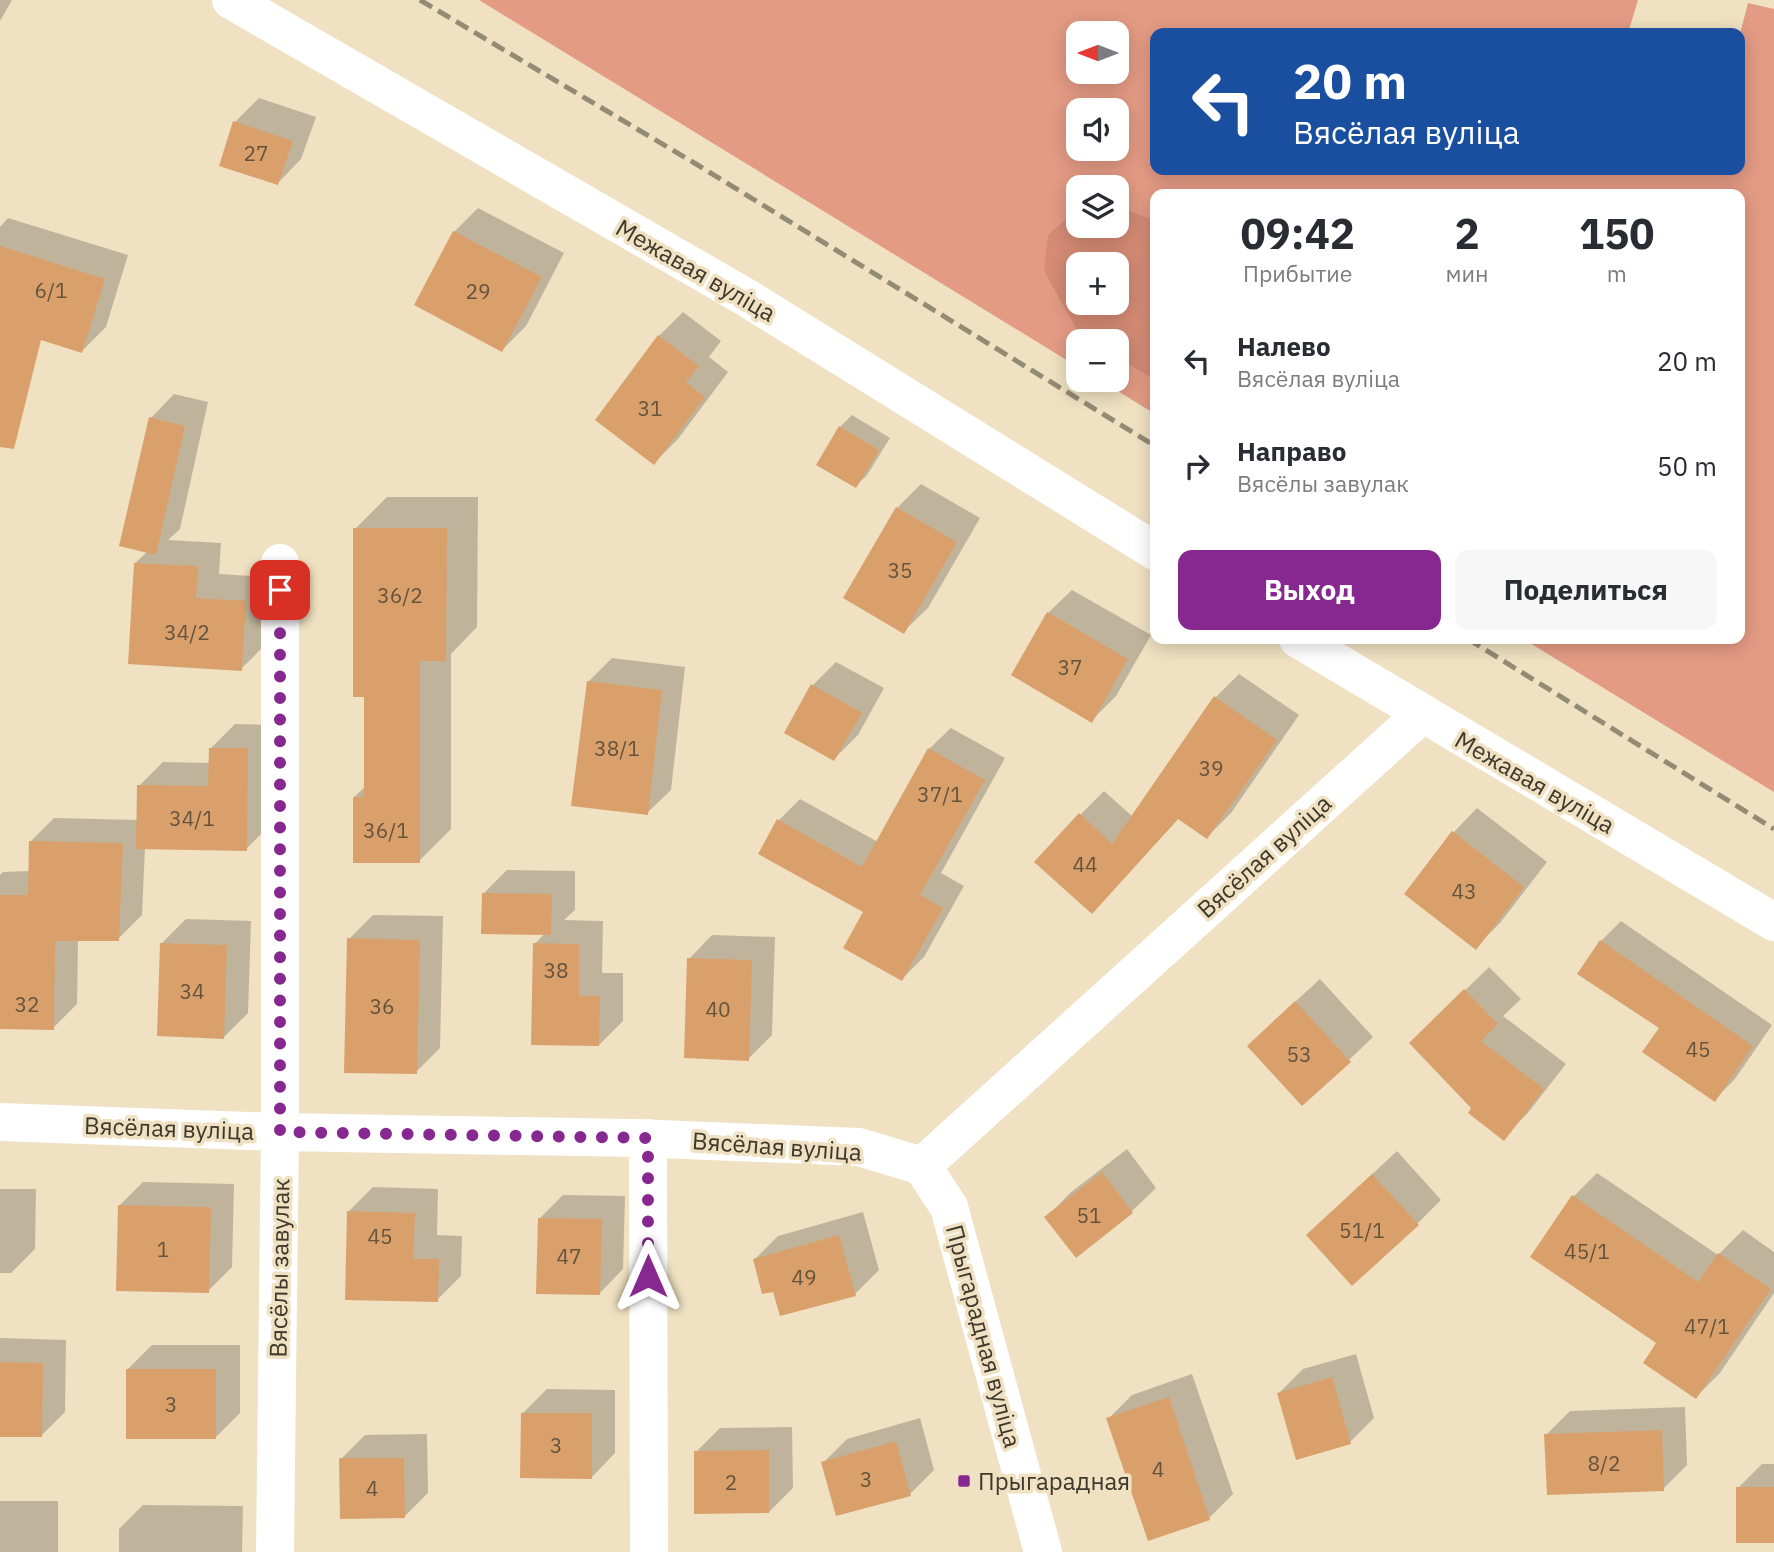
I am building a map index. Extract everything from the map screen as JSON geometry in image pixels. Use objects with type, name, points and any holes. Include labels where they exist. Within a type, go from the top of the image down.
[{"type":"street","name":"Межавая вуліца","points":[[231,0],[747,298],[1150,548]]},
{"type":"street","name":"Вясёлы завулак","points":[[275,1552],[280,1132],[280,563]]},
{"type":"street","name":"Межавая вуліца","points":[[1306,644],[1421,715],[1774,922]]},
{"type":"street","name":"Вясёлая вуліца","points":[[0,1122],[280,1132],[648,1138],[859,1147],[922,1166],[1421,715]]},
{"type":"street","points":[[648,1138],[649,1552]]},
{"type":"street","name":"Прыгарадная вуліца","points":[[922,1166],[949,1207],[1043,1552]]},
{"type":"shaded area","points":[[479,0],[1638,0],[1630,28],[1150,28],[1150,175],[1745,175],[1745,28],[1742,28],[1748,3],[1774,9],[1774,792],[1531,644],[1745,644],[1745,189],[1150,189],[1150,411],[1119,392],[1129,392],[1129,329],[1066,329],[1066,360]]},
{"type":"shaded area","points":[[1129,211],[1150,219],[1150,377],[1129,364],[1129,329],[1077,329],[1069,315],[1129,315],[1129,252],[1066,252],[1066,310],[1044,271],[1048,235],[1066,219],[1066,238],[1129,238]]},
{"type":"building","points":[[233,121],[293,141],[278,185],[219,166]]},
{"type":"building","points":[[453,231],[542,277],[502,352],[414,305]]},
{"type":"building","points":[[0,246],[105,279],[82,353],[41,340],[14,449],[0,447]]},
{"type":"building","points":[[658,335],[699,366],[686,382],[705,397],[654,465],[595,420]]},
{"type":"building","points":[[149,417],[185,426],[156,555],[119,546]]},
{"type":"building","points":[[839,426],[879,450],[856,488],[816,465]]},
{"type":"building","points":[[896,507],[957,542],[904,634],[843,598]]},
{"type":"building","points":[[353,528],[447,528],[446,661],[420,661],[420,863],[353,863],[353,797],[364,797],[364,697],[353,697]]},
{"type":"building","points":[[134,563],[198,566],[196,598],[246,601],[242,671],[128,664]]},
{"type":"building","points":[[1047,612],[1128,659],[1092,723],[1011,675]]},
{"type":"building","points":[[587,681],[662,690],[648,815],[571,806]]},
{"type":"building","points":[[811,684],[862,713],[834,761],[784,733]]},
{"type":"building","points":[[1214,696],[1277,740],[1207,839],[1178,819],[1092,914],[1034,862],[1079,813],[1112,844]]},
{"type":"building","points":[[209,748],[248,748],[247,851],[136,849],[137,785],[208,786]]},
{"type":"building","points":[[928,748],[985,780],[920,895],[943,908],[902,981],[843,948],[863,912],[758,854],[777,819],[862,867]]},
{"type":"building","points":[[1452,831],[1524,887],[1476,950],[1404,894]]},
{"type":"building","points":[[29,841],[123,843],[119,941],[55,941],[54,1030],[0,1029],[0,895],[28,895]]},
{"type":"building","points":[[482,893],[552,894],[551,935],[481,934]]},
{"type":"building","points":[[347,938],[420,940],[417,1074],[344,1073]]},
{"type":"building","points":[[1600,940],[1753,1046],[1715,1102],[1642,1052],[1659,1028],[1577,974]]},
{"type":"building","points":[[160,943],[227,945],[224,1039],[157,1036]]},
{"type":"building","points":[[533,943],[579,944],[579,996],[600,996],[599,1046],[531,1045]]},
{"type":"building","points":[[687,958],[752,960],[749,1061],[684,1058]]},
{"type":"building","points":[[1464,989],[1498,1024],[1481,1041],[1544,1089],[1504,1141],[1468,1113],[1471,1108],[1409,1043]]},
{"type":"building","points":[[1295,1001],[1351,1062],[1302,1106],[1247,1046]]},
{"type":"building","points":[[1102,1172],[1133,1213],[1076,1258],[1044,1217]]},
{"type":"building","points":[[1372,1174],[1419,1225],[1352,1286],[1306,1235]]},
{"type":"building","points":[[1572,1195],[1698,1282],[1718,1253],[1771,1289],[1696,1399],[1643,1363],[1656,1343],[1530,1257]]},
{"type":"building","points":[[118,1205],[211,1207],[209,1293],[116,1291]]},
{"type":"building","points":[[347,1211],[415,1213],[413,1259],[439,1259],[438,1302],[345,1300]]},
{"type":"building","points":[[538,1218],[602,1219],[600,1295],[536,1294]]},
{"type":"building","points":[[839,1235],[856,1296],[780,1316],[773,1292],[762,1294],[753,1259]]},
{"type":"building","points":[[0,1362],[43,1363],[42,1437],[0,1437]]},
{"type":"building","points":[[126,1369],[216,1369],[216,1439],[126,1439]]},
{"type":"building","points":[[1332,1377],[1351,1444],[1296,1460],[1277,1393]]},
{"type":"building","points":[[1169,1397],[1210,1520],[1148,1541],[1106,1418]]},
{"type":"building","points":[[521,1413],[592,1413],[592,1479],[520,1478]]},
{"type":"building","points":[[1662,1430],[1664,1491],[1547,1495],[1544,1434]]},
{"type":"building","points":[[896,1441],[911,1496],[836,1516],[821,1462]]},
{"type":"building","points":[[769,1450],[769,1513],[694,1514],[694,1451]]},
{"type":"building","points":[[339,1458],[404,1458],[405,1518],[340,1519]]},
{"type":"building","points":[[1736,1487],[1774,1487],[1774,1543],[1736,1543]]},
{"type":"railway","points":[[420,0],[696,164],[1150,443]]},
{"type":"railway","points":[[1476,644],[1774,829]]},
{"type":"place","name":"Прыгарадная","points":[[964,1481]]},
{"type":"route","points":[[280,590],[280,1132],[648,1138],[648,1276]]}]
